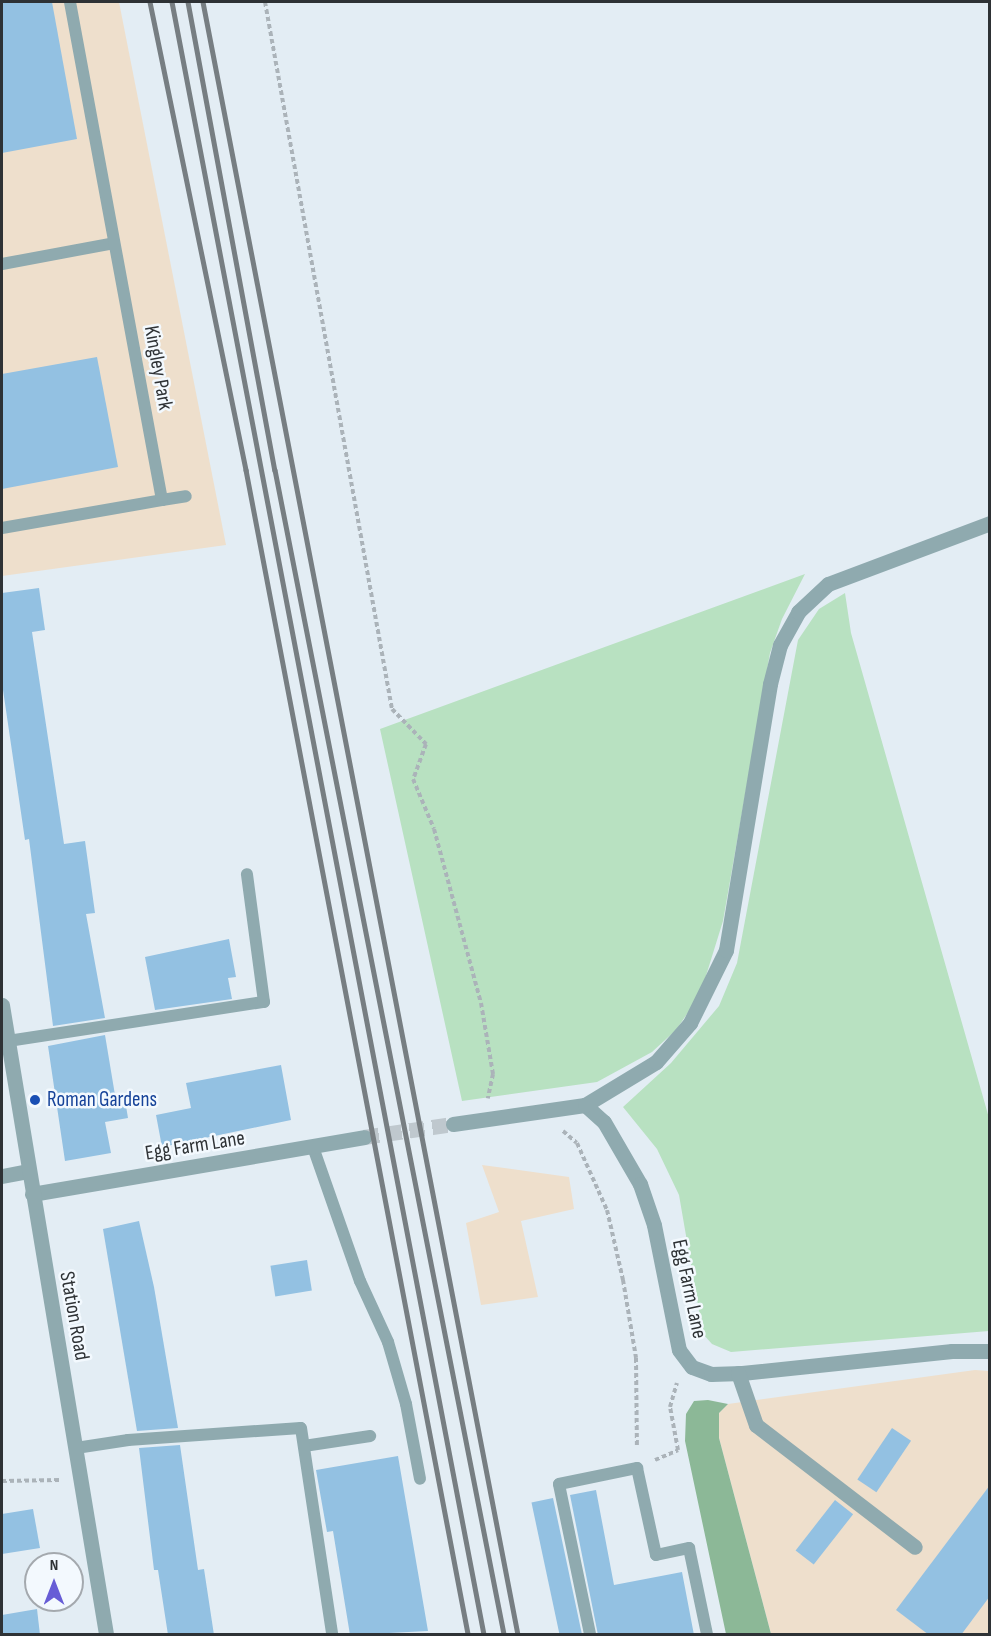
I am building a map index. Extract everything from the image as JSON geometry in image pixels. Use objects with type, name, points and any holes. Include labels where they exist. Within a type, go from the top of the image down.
[{"type":"street","points":[[453,1124],[585,1106],[656,1062],[690,1023],[712,986],[726,950],[739,888],[770,684],[780,645],[798,612],[828,584],[990,523]]},
{"type":"street","name":"Station Road","points":[[2,1005],[106,1635]]},
{"type":"street","name":"Egg Farm Lane","points":[[585,1106],[604,1122],[640,1184],[654,1225],[679,1350],[692,1367],[711,1374],[738,1373],[988,1354]]},
{"type":"street","name":"Egg Farm Lane","points":[[32,1194],[364,1137]]},
{"type":"street","points":[[2,1176],[28,1171]]},
{"type":"street","points":[[738,1373],[756,1425],[915,1547]]},
{"type":"lane","name":"Kingley Park","points":[[70,2],[162,500]]},
{"type":"lane","points":[[2,264],[114,243]]},
{"type":"lane","points":[[2,528],[186,496]]},
{"type":"lane","points":[[8,1041],[126,1021],[245,1008],[264,1002],[247,874]]},
{"type":"lane","points":[[313,1147],[360,1281],[387,1342],[406,1404],[420,1479]]},
{"type":"lane","points":[[76,1448],[128,1440],[301,1428],[332,1635]]},
{"type":"lane","points":[[304,1446],[370,1436]]},
{"type":"lane","points":[[590,1635],[559,1484],[637,1468],[656,1555],[689,1548],[707,1635]]},
{"type":"path","points":[[265,2],[392,709],[426,744],[413,779],[434,829],[481,1003],[493,1074],[482,1120]]},
{"type":"path","points":[[541,1113],[577,1143],[607,1210],[636,1358],[637,1468]]},
{"type":"path","points":[[674,1387],[670,1407],[678,1450]]},
{"type":"path","points":[[2,1481],[41,1482],[80,1477]]},
{"type":"shaded area","points":[[2,2],[119,2],[226,545],[2,576]]},
{"type":"shaded area","points":[[482,1165],[569,1177],[574,1209],[521,1221],[538,1297],[481,1305],[466,1223],[499,1212]]},
{"type":"shaded area","points":[[975,1370],[989,1371],[989,1634],[771,1634],[719,1438],[719,1413],[728,1404]]},
{"type":"green space","points":[[805,574],[782,619],[770,653],[723,921],[700,995],[676,1030],[652,1052],[597,1082],[462,1101],[380,729]]},
{"type":"green space","points":[[845,593],[851,633],[989,1118],[989,1331],[731,1352],[712,1344],[703,1334],[679,1195],[657,1149],[623,1107],[671,1063],[719,1006],[737,963],[798,640],[819,609]]},
{"type":"green space","points":[[708,1400],[728,1404],[719,1413],[719,1438],[771,1634],[726,1634],[685,1441],[686,1414],[694,1401]]},
{"type":"building","points":[[2,2],[52,2],[77,139],[2,153]]},
{"type":"building","points":[[97,357],[118,467],[2,489],[2,374]]},
{"type":"building","points":[[39,588],[45,630],[32,632],[64,844],[85,841],[95,913],[86,914],[105,1018],[53,1026],[29,839],[25,840],[2,683],[2,593]]},
{"type":"building","points":[[229,939],[236,977],[228,978],[232,999],[155,1010],[145,957]]},
{"type":"building","points":[[105,1035],[115,1095],[124,1094],[128,1118],[105,1122],[111,1153],[65,1161],[48,1046]]},
{"type":"building","points":[[281,1065],[291,1120],[162,1147],[156,1115],[191,1108],[186,1083]]},
{"type":"building","points":[[139,1221],[154,1287],[178,1428],[137,1431],[103,1229]]},
{"type":"building","points":[[307,1260],[312,1291],[275,1296],[270,1266]]},
{"type":"building","points":[[892,1428],[911,1441],[876,1492],[857,1479]]},
{"type":"building","points":[[180,1445],[198,1570],[204,1569],[214,1635],[168,1635],[158,1570],[154,1570],[139,1448]]},
{"type":"building","points":[[398,1456],[428,1631],[350,1635],[333,1531],[327,1532],[316,1470]]},
{"type":"building","points":[[990,1485],[990,1596],[961,1635],[929,1635],[896,1610]]},
{"type":"building","points":[[596,1490],[614,1585],[682,1572],[694,1635],[598,1635],[570,1495]]},
{"type":"building","points":[[553,1498],[582,1634],[559,1634],[531,1503]]},
{"type":"building","points":[[835,1500],[853,1514],[814,1565],[796,1550]]},
{"type":"building","points":[[33,1509],[40,1548],[2,1554],[2,1514]]},
{"type":"building","points":[[24,1611],[37,1612],[40,1635],[2,1635],[2,1615]]},
{"type":"tunnel","points":[[364,1137],[453,1124]]},
{"type":"railway","points":[[150,2],[246,470],[468,1634]]},
{"type":"railway","points":[[172,2],[484,1634]]},
{"type":"railway","points":[[188,2],[275,470],[504,1634]]},
{"type":"railway","points":[[203,2],[518,1634]]},
{"type":"place","name":"Roman Gardens","points":[[35,1100]]}]
